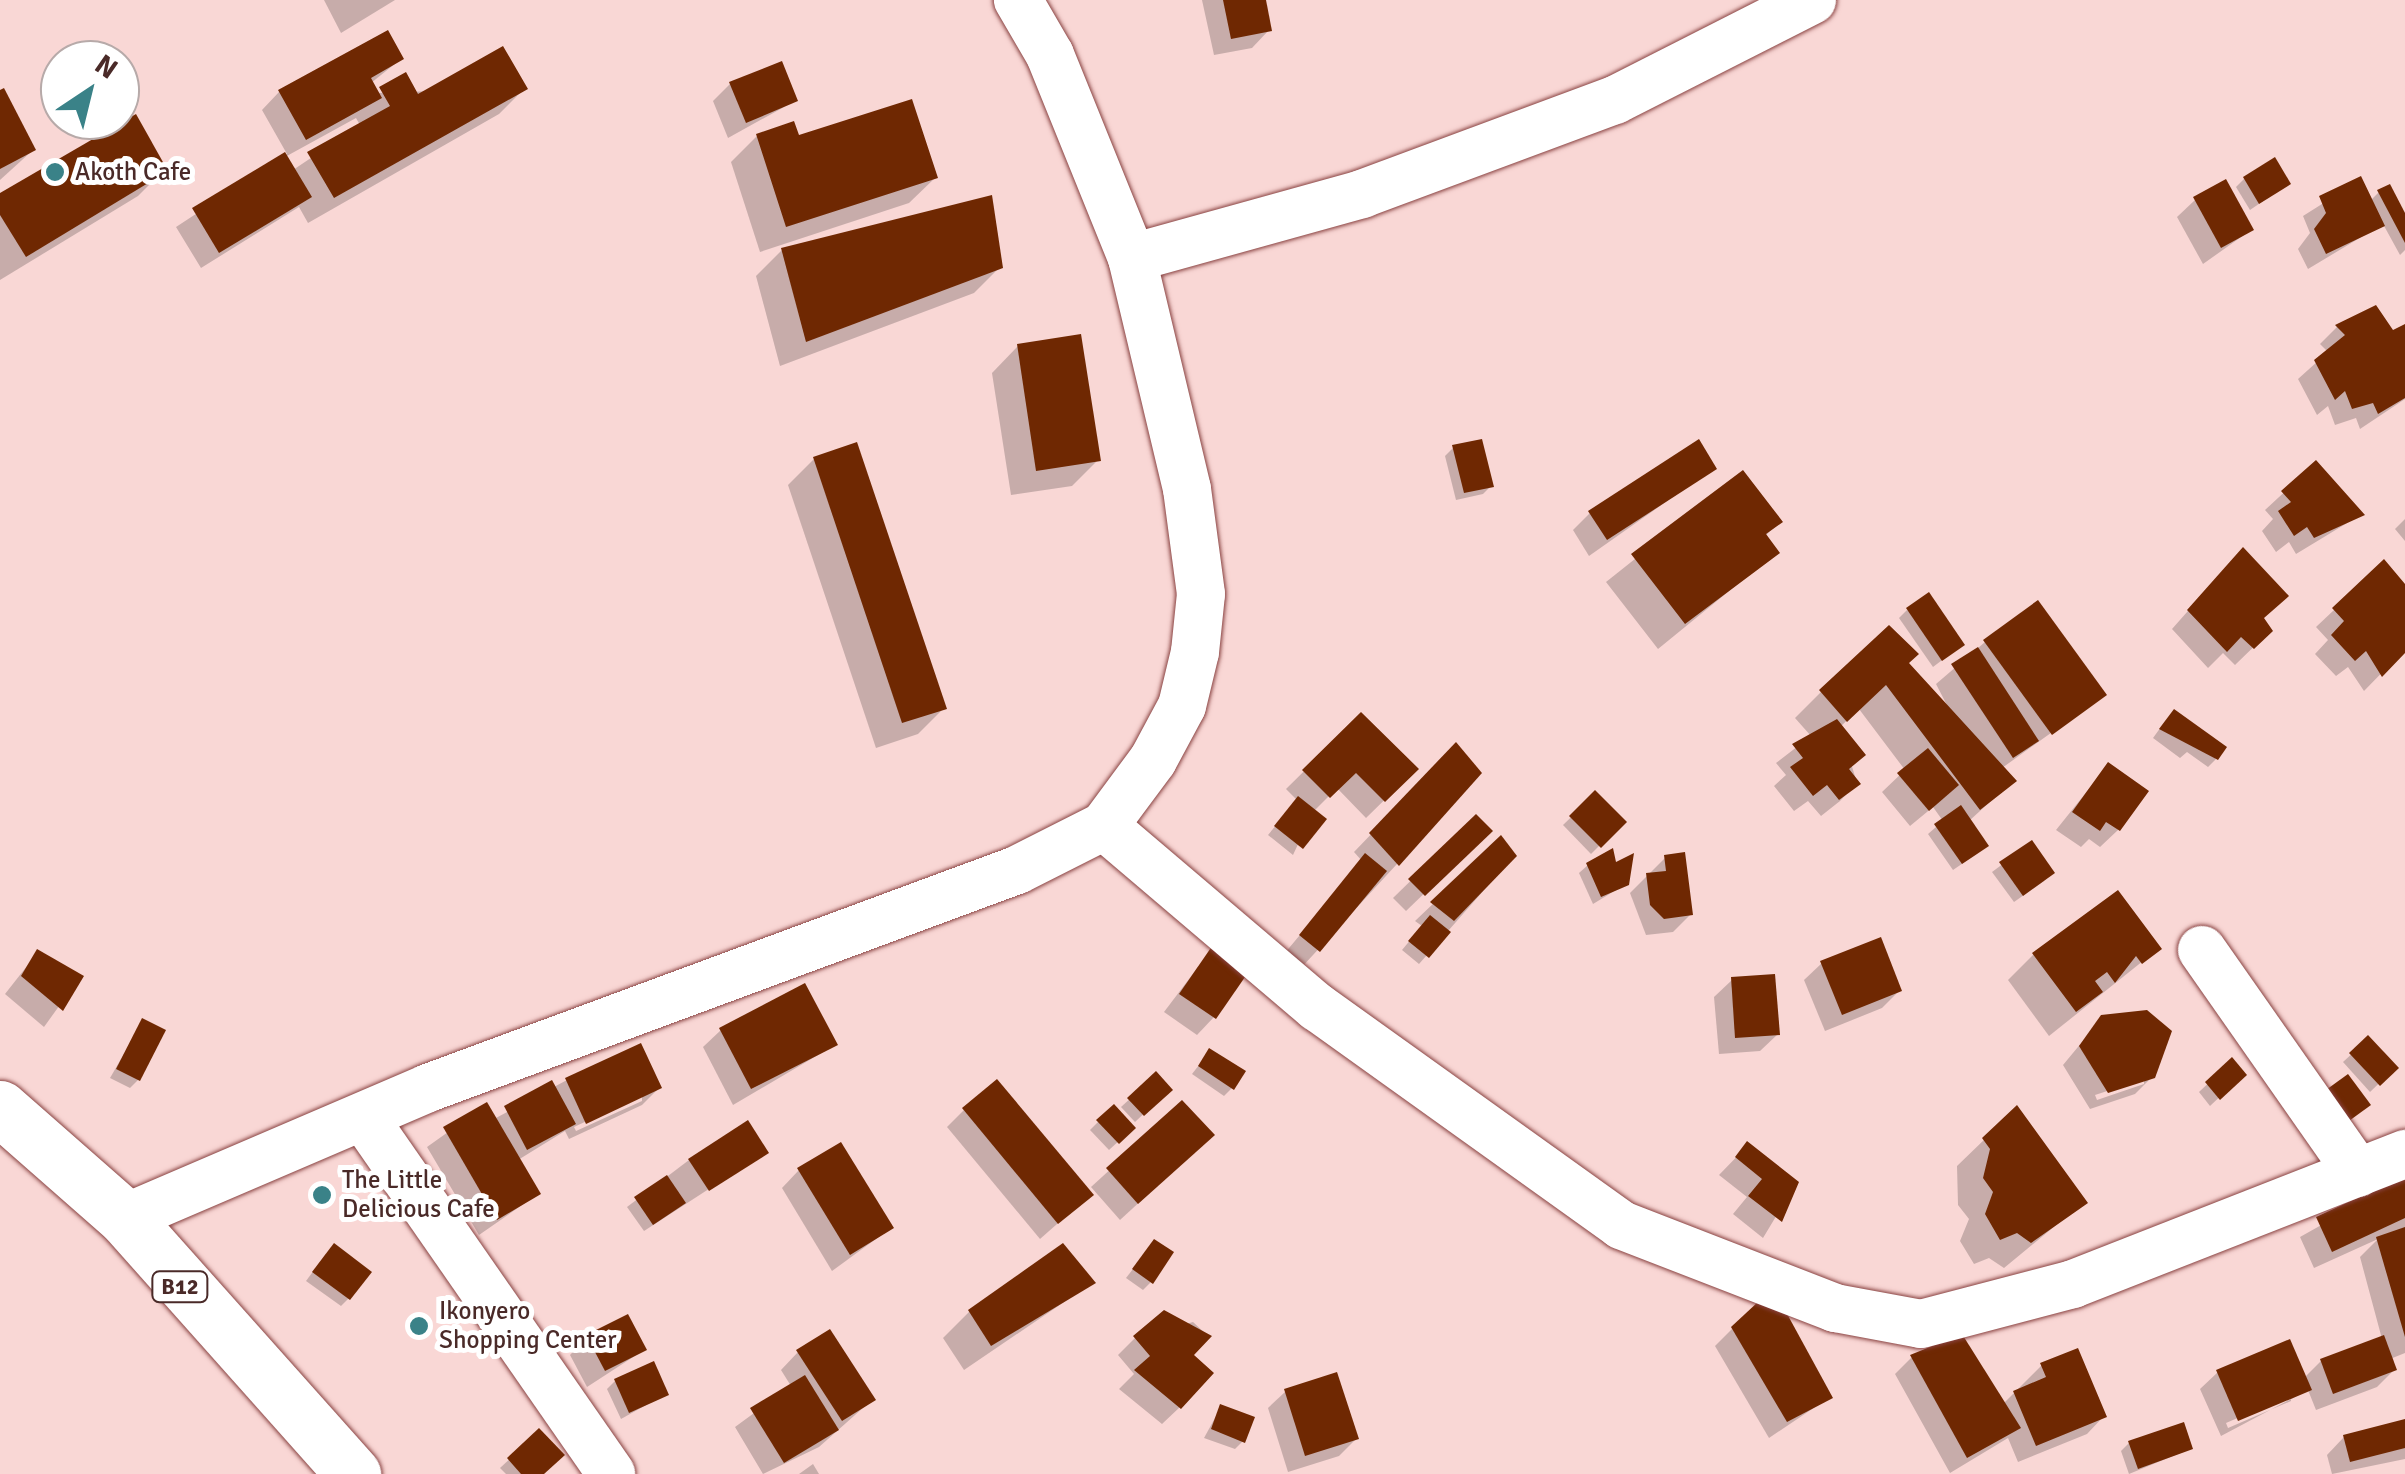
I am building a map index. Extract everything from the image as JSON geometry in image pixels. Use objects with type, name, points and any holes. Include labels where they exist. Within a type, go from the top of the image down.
[{"type":"highway","name":"B12","points":[[0,1108],[125,1218],[353,1474]]},
{"type":"street","points":[[125,1218],[364,1118],[1017,870],[1104,826],[1182,706],[1200,594],[1166,383],[1132,258],[1050,56],[1018,0]]},
{"type":"street","points":[[1132,258],[1362,194],[1615,100],[1812,0]]},
{"type":"street","points":[[1104,826],[1317,1007],[1621,1225],[1835,1308],[1921,1324],[2073,1284],[2405,1154]]},
{"type":"street","points":[[2202,950],[2358,1173]]},
{"type":"street","points":[[364,1118],[611,1474]]},
{"type":"building","points":[[1223,0],[1266,0],[1272,31],[1231,39]]},
{"type":"building","points":[[388,30],[404,59],[371,78],[382,98],[306,140],[278,90]]},
{"type":"building","points":[[503,46],[528,89],[334,198],[307,152],[390,106],[379,87],[406,72],[418,94]]},
{"type":"building","points":[[782,61],[798,101],[746,123],[729,82]]},
{"type":"building","points":[[4,88],[36,150],[0,169],[0,90]]},
{"type":"building","points":[[912,99],[938,178],[786,227],[756,134],[794,121],[799,135]]},
{"type":"building","points":[[140,121],[168,171],[26,257],[0,215],[0,193],[91,140],[140,140]]},
{"type":"building","points":[[285,152],[312,197],[219,253],[192,208]]},
{"type":"building","points":[[2275,157],[2291,184],[2259,204],[2243,177]]},
{"type":"building","points":[[2361,176],[2385,226],[2326,254],[2314,229],[2326,213],[2319,196]]},
{"type":"building","points":[[2226,179],[2254,230],[2221,248],[2193,197]]},
{"type":"building","points":[[2390,184],[2405,213],[2405,243],[2377,190]]},
{"type":"building","points":[[992,195],[1003,268],[806,342],[781,248]]},
{"type":"building","points":[[2376,305],[2393,330],[2405,324],[2405,398],[2378,414],[2373,403],[2352,409],[2345,391],[2335,400],[2314,360],[2345,335],[2335,325]]},
{"type":"building","points":[[1081,334],[1101,461],[1036,471],[1017,344]]},
{"type":"building","points":[[1482,439],[1494,487],[1464,493],[1452,445]]},
{"type":"building","points":[[1699,439],[1717,469],[1607,540],[1588,511]]},
{"type":"building","points":[[857,442],[947,709],[902,723],[813,457]]},
{"type":"building","points":[[2316,460],[2365,515],[2314,538],[2307,527],[2294,536],[2278,511],[2291,502],[2281,491]]},
{"type":"building","points":[[1743,470],[1783,522],[1766,534],[1780,553],[1685,624],[1631,554]]},
{"type":"building","points":[[2243,547],[2289,596],[2264,618],[2273,631],[2254,649],[2241,637],[2227,652],[2187,610]]},
{"type":"building","points":[[2384,559],[2405,584],[2405,653],[2382,677],[2366,651],[2355,661],[2331,635],[2344,621],[2332,608]]},
{"type":"building","points":[[1929,592],[1965,645],[1942,661],[1906,608]]},
{"type":"building","points":[[2038,600],[2107,695],[2052,735],[1983,640]]},
{"type":"building","points":[[1889,625],[1919,654],[1909,663],[2017,781],[1980,810],[1886,685],[1847,722],[1819,690]]},
{"type":"building","points":[[1978,647],[2039,741],[2013,758],[1951,664]]},
{"type":"building","points":[[2174,709],[2227,747],[2218,760],[2159,729]]},
{"type":"building","points":[[1361,712],[1419,769],[1385,802],[1356,773],[1330,798],[1302,770]]},
{"type":"building","points":[[1837,719],[1866,755],[1849,769],[1861,784],[1839,800],[1827,785],[1813,796],[1790,767],[1803,758],[1792,744]]},
{"type":"building","points":[[1456,742],[1482,773],[1399,866],[1369,833]]},
{"type":"building","points":[[1928,748],[1959,785],[1929,811],[1897,773]]},
{"type":"building","points":[[2108,762],[2149,791],[2120,831],[2106,822],[2100,831],[2072,812]]},
{"type":"building","points":[[1595,790],[1627,822],[1601,848],[1569,816]]},
{"type":"building","points":[[1298,796],[1327,819],[1303,849],[1274,826]]},
{"type":"building","points":[[1961,805],[1989,846],[1962,864],[1934,824]]},
{"type":"building","points":[[1476,814],[1493,831],[1425,896],[1408,879]]},
{"type":"building","points":[[1501,835],[1517,856],[1454,921],[1430,902]]},
{"type":"building","points":[[2032,840],[2055,873],[2023,896],[1999,862]]},
{"type":"building","points":[[1613,848],[1616,862],[1634,853],[1629,885],[1601,897],[1586,863]]},
{"type":"building","points":[[1685,852],[1693,915],[1664,919],[1650,905],[1646,873],[1666,871],[1664,855]]},
{"type":"building","points":[[1365,853],[1387,871],[1320,952],[1299,935]]},
{"type":"building","points":[[2118,890],[2162,949],[2142,964],[2136,956],[2115,983],[2107,972],[2095,981],[2103,992],[2076,1012],[2032,953]]},
{"type":"building","points":[[1430,915],[1451,932],[1429,958],[1408,941]]},
{"type":"building","points":[[1881,937],[1902,991],[1842,1015],[1820,961]]},
{"type":"building","points":[[1217,939],[1254,964],[1216,1019],[1179,994]]},
{"type":"building","points":[[37,949],[84,976],[63,1011],[21,976]]},
{"type":"building","points":[[1775,974],[1780,1035],[1735,1038],[1731,977]]},
{"type":"building","points":[[805,983],[838,1045],[751,1089],[719,1028]]},
{"type":"building","points":[[2147,1010],[2172,1031],[2155,1078],[2108,1093],[2079,1046],[2101,1015]]},
{"type":"building","points":[[142,1018],[166,1030],[140,1081],[116,1069]]},
{"type":"building","points":[[2368,1035],[2399,1068],[2380,1086],[2349,1053]]},
{"type":"building","points":[[641,1043],[662,1088],[586,1124],[565,1078]]},
{"type":"building","points":[[1209,1048],[1246,1071],[1234,1090],[1198,1066]]},
{"type":"building","points":[[2232,1057],[2247,1075],[2220,1100],[2205,1082]]},
{"type":"building","points":[[1156,1071],[1173,1090],[1144,1116],[1127,1098]]},
{"type":"building","points":[[2348,1074],[2371,1105],[2342,1126],[2319,1095]]},
{"type":"building","points":[[997,1079],[1094,1195],[1058,1224],[962,1108]]},
{"type":"building","points":[[552,1080],[576,1124],[527,1150],[504,1106]]},
{"type":"building","points":[[1182,1100],[1215,1135],[1138,1204],[1106,1168]]},
{"type":"building","points":[[487,1102],[541,1194],[497,1220],[443,1127]]},
{"type":"building","points":[[1114,1104],[1136,1128],[1119,1144],[1096,1120]]},
{"type":"building","points":[[2017,1105],[2088,1203],[2031,1243],[2017,1233],[2000,1240],[1985,1214],[1993,1192],[1983,1178],[1990,1149],[1982,1138]]},
{"type":"building","points":[[748,1120],[769,1153],[709,1191],[688,1159]]},
{"type":"building","points":[[1747,1141],[1799,1182],[1782,1222],[1748,1196],[1762,1179],[1735,1157]]},
{"type":"building","points":[[841,1142],[894,1228],[850,1255],[797,1168]]},
{"type":"building","points":[[667,1175],[686,1203],[653,1225],[634,1197]]},
{"type":"building","points":[[2405,1176],[2405,1218],[2332,1252],[2316,1217]]},
{"type":"building","points":[[2405,1227],[2405,1337],[2376,1237]]},
{"type":"building","points":[[1154,1239],[1174,1252],[1153,1284],[1132,1269]]},
{"type":"building","points":[[334,1243],[372,1272],[350,1300],[312,1272]]},
{"type":"building","points":[[1063,1243],[1096,1283],[991,1346],[968,1310]]},
{"type":"building","points":[[1773,1288],[1833,1398],[1787,1422],[1731,1327]]},
{"type":"building","points":[[1164,1310],[1212,1336],[1194,1355],[1214,1373],[1181,1409],[1134,1370],[1150,1356],[1133,1336]]},
{"type":"building","points":[[628,1314],[647,1350],[605,1371],[586,1335]]},
{"type":"building","points":[[830,1329],[876,1400],[842,1421],[796,1350]]},
{"type":"building","points":[[1962,1334],[2021,1428],[1967,1458],[1910,1355]]},
{"type":"building","points":[[2384,1335],[2397,1370],[2333,1394],[2320,1359]]},
{"type":"building","points":[[2290,1339],[2312,1390],[2238,1421],[2216,1370]]},
{"type":"building","points":[[2078,1348],[2107,1417],[2036,1446],[2013,1391],[2046,1377],[2040,1363]]},
{"type":"building","points":[[654,1361],[669,1395],[629,1413],[614,1379]]},
{"type":"building","points":[[1337,1372],[1359,1439],[1305,1456],[1284,1389]]},
{"type":"building","points":[[805,1375],[839,1430],[784,1463],[750,1408]]},
{"type":"building","points":[[1220,1404],[1255,1417],[1245,1443],[1211,1429]]},
{"type":"building","points":[[2405,1419],[2405,1448],[2350,1462],[2343,1435]]},
{"type":"building","points":[[2184,1422],[2193,1449],[2138,1469],[2128,1441]]},
{"type":"building","points":[[539,1428],[565,1455],[544,1474],[521,1474],[507,1458]]},
{"type":"place","name":"Akoth Cafe","points":[[55,172]]},
{"type":"place","name":"The Little Delicious Cafe","points":[[322,1195]]},
{"type":"place","name":"Ikonyero Shopping Center","points":[[419,1326]]}]
